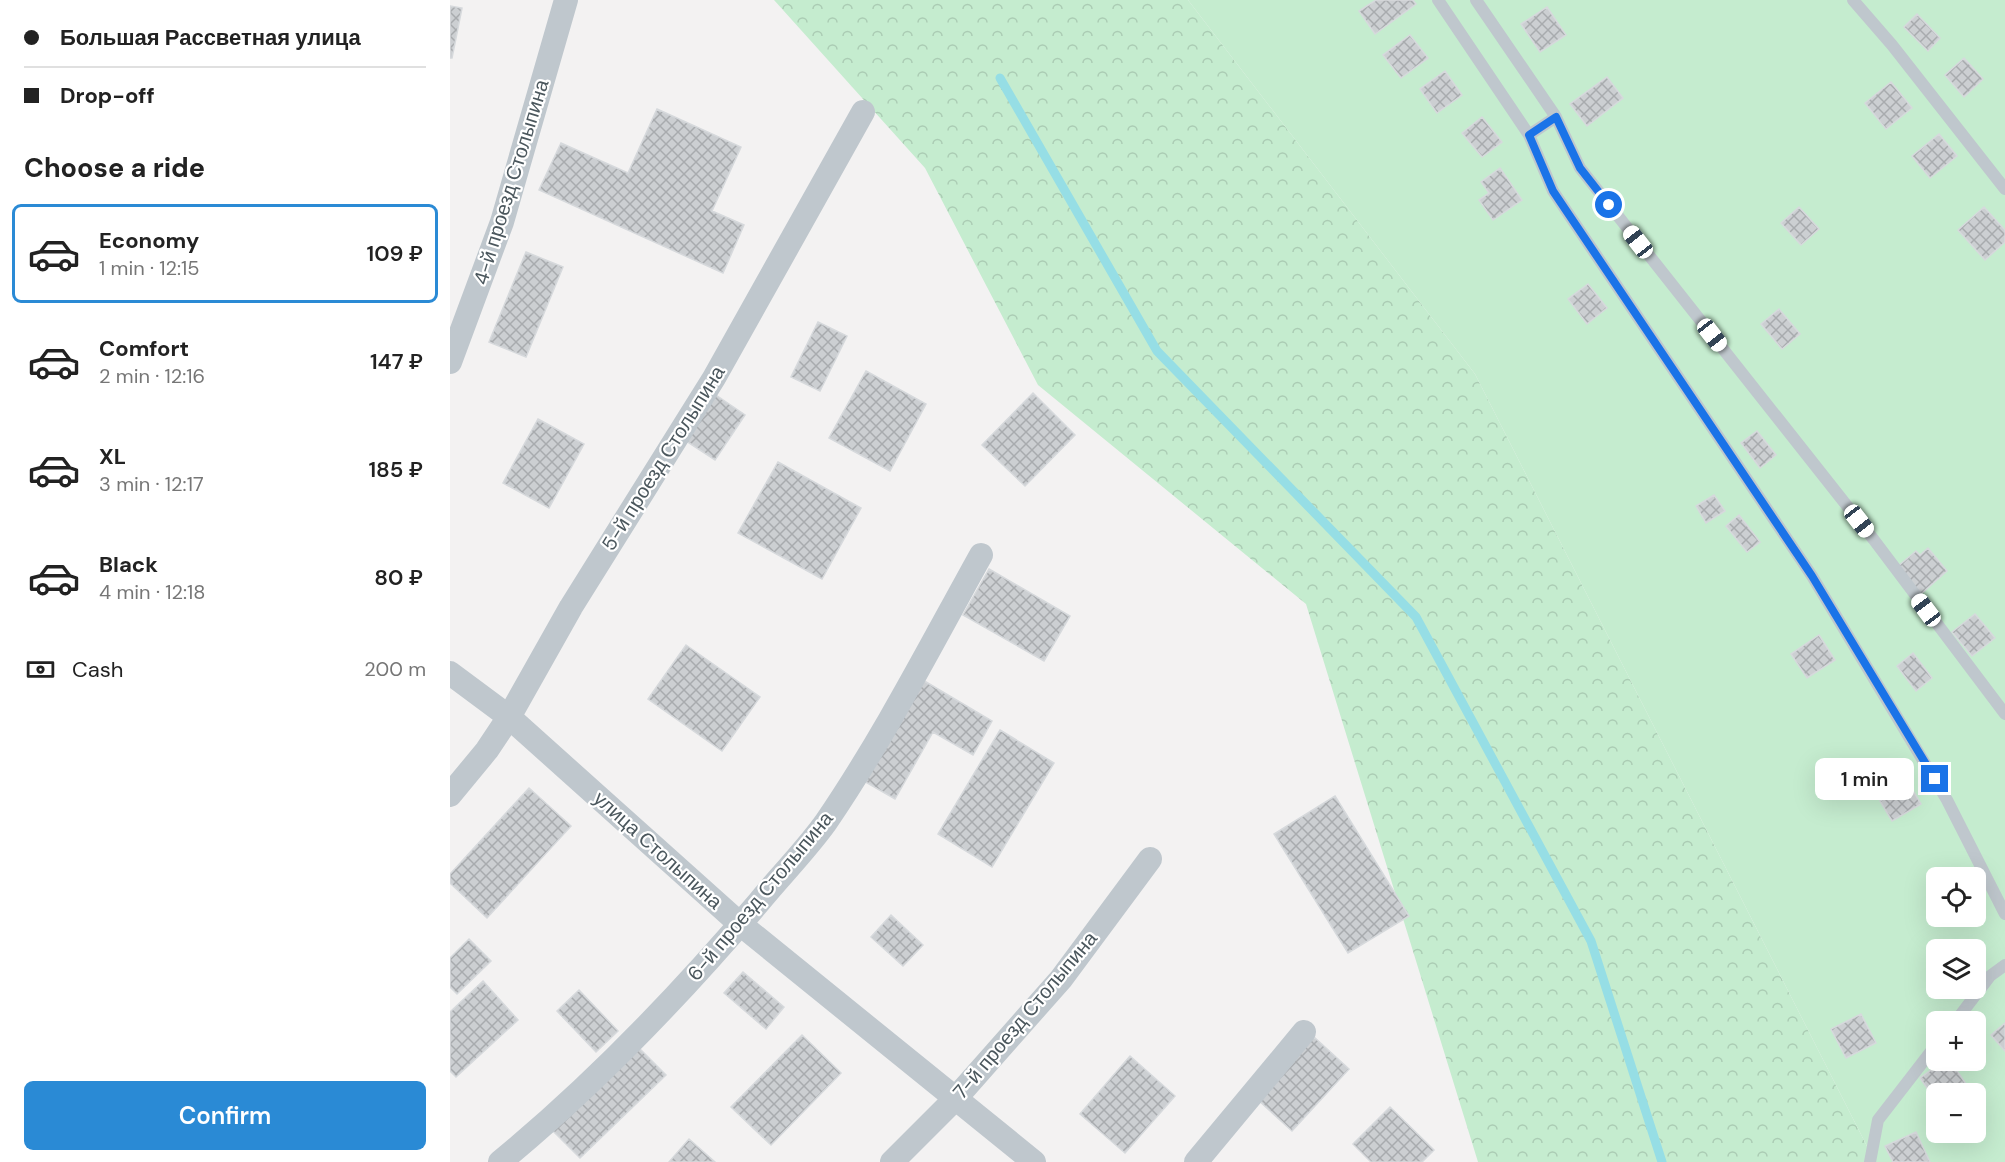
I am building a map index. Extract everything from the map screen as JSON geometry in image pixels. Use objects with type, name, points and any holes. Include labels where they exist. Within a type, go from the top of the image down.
[{"type":"street","name":"4-й проезд Столыпина","points":[[450,362],[502,222],[566,0]]},
{"type":"street","name":"5-й проезд Столыпина","points":[[450,795],[487,750],[509,717],[571,607],[714,378],[863,112]]},
{"type":"street","name":"6-й проезд Столыпина","points":[[500,1162],[635,1040],[740,924],[825,824],[873,748],[981,555]]},
{"type":"street","name":"улица Столыпина","points":[[450,673],[509,717],[740,924],[1034,1162]]},
{"type":"street","name":"7-й проезд Столыпина","points":[[892,1162],[955,1099],[1061,979],[1150,859]]},
{"type":"street","points":[[1196,1162],[1304,1032]]},
{"type":"lane","points":[[1438,0],[1529,135],[1553,191],[1824,597],[1947,800],[2005,914]]},
{"type":"lane","points":[[1476,0],[1556,117],[1580,168],[1874,540],[2005,714]]},
{"type":"lane","points":[[1853,0],[1892,45],[2005,189]]},
{"type":"lane","points":[[1529,135],[1556,117]]},
{"type":"lane","points":[[1963,1011],[1990,976],[2005,965]]},
{"type":"lane","points":[[1870,1162],[1878,1120],[1926,1058]]},
{"type":"green space","points":[[774,0],[1188,0],[1475,374],[1875,1162],[1478,1162],[1306,604],[1038,385],[925,168]]},
{"type":"green space","points":[[1188,0],[2005,0],[2005,1162],[1875,1162],[1475,374]]},
{"type":"building","points":[[1376,0],[1413,0],[1416,4],[1375,34],[1359,11]]},
{"type":"building","points":[[450,6],[462,8],[452,58],[450,58]]},
{"type":"building","points":[[1547,7],[1566,35],[1540,52],[1521,24]]},
{"type":"building","points":[[1917,14],[1940,38],[1928,51],[1904,27]]},
{"type":"building","points":[[1410,35],[1428,58],[1401,78],[1383,55]]},
{"type":"building","points":[[1964,58],[1983,79],[1964,97],[1945,75]]},
{"type":"building","points":[[1445,71],[1462,95],[1437,113],[1420,89]]},
{"type":"building","points":[[1607,77],[1623,98],[1587,126],[1570,104]]},
{"type":"building","points":[[1891,82],[1912,108],[1886,129],[1865,103]]},
{"type":"building","points":[[657,109],[741,147],[712,211],[744,225],[723,273],[539,190],[561,143],[628,173]]},
{"type":"building","points":[[1482,117],[1502,142],[1482,157],[1462,133]]},
{"type":"building","points":[[1939,134],[1957,156],[1930,178],[1912,156]]},
{"type":"building","points":[[1500,168],[1522,200],[1493,220],[1479,200],[1489,193],[1481,182]]},
{"type":"building","points":[[1799,207],[1819,229],[1801,245],[1781,223]]},
{"type":"building","points":[[1984,207],[2005,230],[2005,242],[1985,260],[1958,230]]},
{"type":"building","points":[[526,252],[563,267],[526,357],[489,342]]},
{"type":"building","points":[[1588,284],[1607,308],[1587,324],[1568,299]]},
{"type":"building","points":[[1779,309],[1800,334],[1782,349],[1761,324]]},
{"type":"building","points":[[818,322],[847,336],[820,391],[791,377]]},
{"type":"building","points":[[866,371],[926,404],[890,471],[829,438]]},
{"type":"building","points":[[713,393],[745,415],[715,460],[683,439]]},
{"type":"building","points":[[1033,393],[1075,435],[1025,486],[982,445]]},
{"type":"building","points":[[538,419],[584,444],[549,508],[503,483]]},
{"type":"building","points":[[1757,431],[1776,455],[1760,468],[1741,443]]},
{"type":"building","points":[[778,462],[861,508],[822,579],[738,533]]},
{"type":"building","points":[[1714,495],[1725,511],[1706,523],[1696,506]]},
{"type":"building","points":[[1739,515],[1760,542],[1747,552],[1726,526]]},
{"type":"building","points":[[1928,548],[1947,571],[1921,594],[1897,567],[1916,551],[1920,555]]},
{"type":"building","points":[[989,569],[1070,616],[1044,661],[963,615]]},
{"type":"building","points":[[1975,614],[1995,638],[1972,656],[1952,632]]},
{"type":"building","points":[[1819,635],[1835,660],[1807,678],[1791,654]]},
{"type":"building","points":[[686,645],[760,697],[722,751],[648,699]]},
{"type":"building","points":[[1913,653],[1932,678],[1916,691],[1897,666]]},
{"type":"building","points":[[921,679],[992,721],[973,755],[933,732],[895,799],[862,780]]},
{"type":"building","points":[[1000,730],[1054,763],[992,867],[938,834]]},
{"type":"building","points":[[1909,784],[1921,804],[1892,821],[1880,801]]},
{"type":"building","points":[[529,788],[571,826],[487,918],[450,883],[450,874]]},
{"type":"building","points":[[1335,796],[1409,916],[1348,953],[1274,834]]},
{"type":"building","points":[[891,915],[923,945],[903,966],[871,937]]},
{"type":"building","points":[[469,939],[491,961],[457,994],[450,987],[450,958]]},
{"type":"building","points":[[743,972],[784,1007],[766,1029],[724,993]]},
{"type":"building","points":[[483,981],[518,1020],[456,1077],[450,1071],[450,1012]]},
{"type":"building","points":[[579,990],[618,1031],[596,1052],[557,1011]]},
{"type":"building","points":[[1861,1014],[1876,1043],[1846,1058],[1831,1029]]},
{"type":"building","points":[[2005,1023],[2005,1051],[1991,1035]]},
{"type":"building","points":[[802,1035],[841,1073],[771,1145],[731,1107]]},
{"type":"building","points":[[1314,1037],[1349,1069],[1292,1131],[1257,1099]]},
{"type":"building","points":[[639,1048],[666,1075],[580,1158],[553,1131]]},
{"type":"building","points":[[1130,1056],[1175,1096],[1125,1153],[1080,1114]]},
{"type":"building","points":[[1930,1071],[1957,1071],[1965,1083],[1926,1083],[1926,1087],[1920,1078]]},
{"type":"building","points":[[1390,1107],[1434,1150],[1422,1162],[1371,1162],[1353,1144]]},
{"type":"building","points":[[1916,1132],[1930,1162],[1893,1162],[1885,1146]]},
{"type":"building","points":[[689,1139],[715,1162],[669,1162]]},
{"type":"waterway","points":[[1000,78],[1157,351],[1416,617],[1591,941],[1662,1162]]},
{"type":"route","points":[[1609,205],[1580,168],[1556,117],[1529,135],[1553,191],[1812,576],[1935,779]]}]
